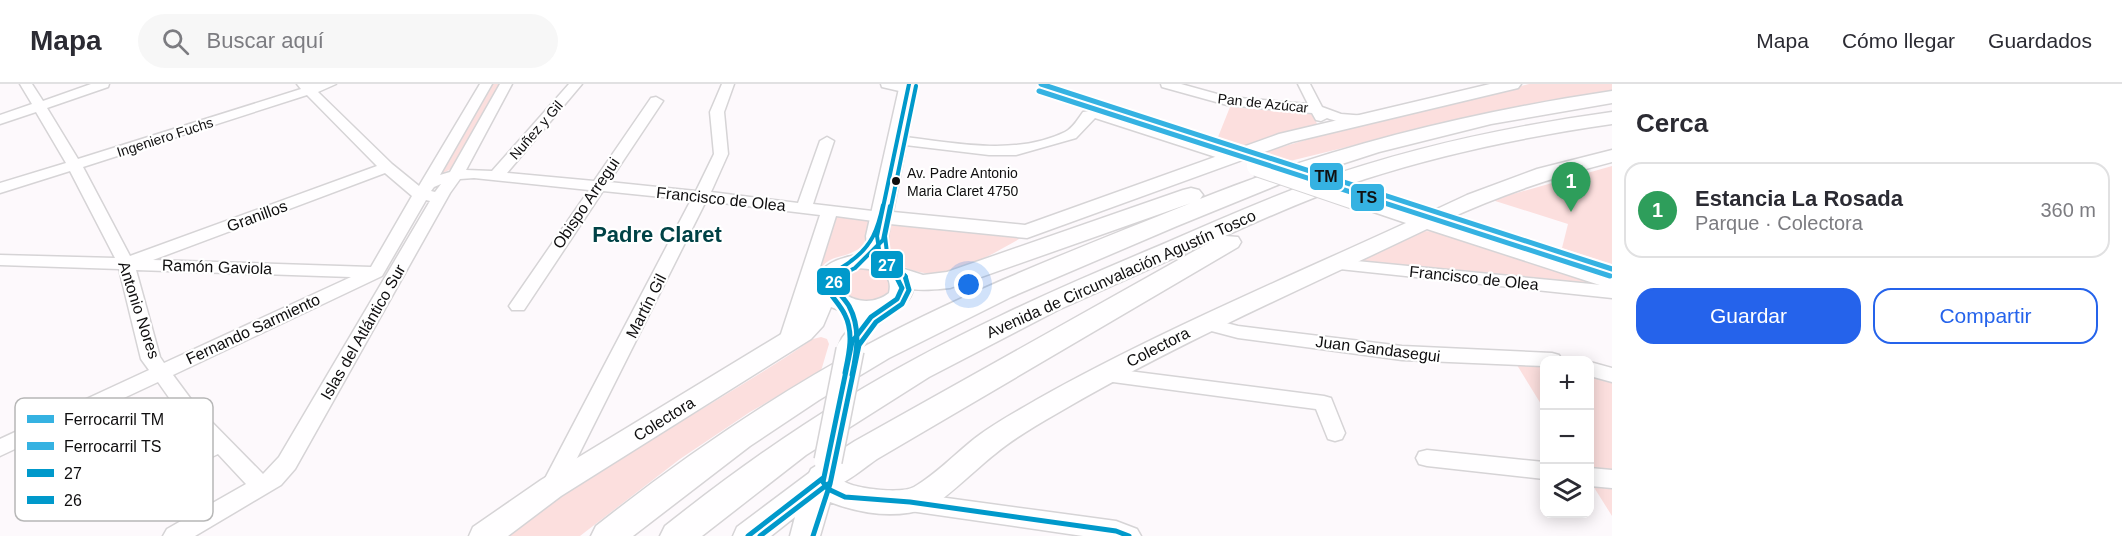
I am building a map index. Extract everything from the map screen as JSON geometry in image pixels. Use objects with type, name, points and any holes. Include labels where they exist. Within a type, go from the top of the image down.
[{"type":"highway","name":"Avenida de Circunvalación Agustín Tosco","points":[[608,536],[686,476],[760,424],[852,367],[918,331],[1032,278],[1290,173],[1377,147],[1493,118],[1612,97]]},
{"type":"highway","name":"Avenida de Circunvalación Agustín Tosco","points":[[677,536],[744,483],[868,398],[958,347],[1128,268],[1288,200],[1415,158],[1521,134],[1612,118]]},
{"type":"highway","points":[[892,271],[921,283],[950,280],[1172,201],[1320,155],[1377,147]]},
{"type":"highway","points":[[836,462],[1266,221],[1302,205],[1381,177],[1415,158]]},
{"type":"main road","points":[[1233,158],[1286,138],[1323,128],[1512,84]]},
{"type":"main road","points":[[851,346],[871,317],[897,299],[900,294],[902,284],[879,255],[879,227],[909,87]]},
{"type":"main road","name":"Colectora","points":[[910,502],[930,492],[995,439],[1046,407],[1206,324],[1457,207],[1544,173],[1612,156]]},
{"type":"main road","points":[[1233,158],[1612,282]]},
{"type":"main road","name":"Francisco de Olea","points":[[879,227],[1017,232],[1036,230],[1149,186],[1233,158]]},
{"type":"main road","points":[[879,227],[850,262],[831,272],[825,282],[848,320],[851,346],[836,462],[828,489],[845,496],[910,502]]},
{"type":"main road","points":[[850,262],[866,261],[892,271]]},
{"type":"main road","points":[[831,295],[861,310],[884,307]]},
{"type":"main road","name":"Colectora","points":[[484,536],[551,488],[787,343],[812,323],[831,295]]},
{"type":"main road","points":[[748,536],[836,462]]},
{"type":"main road","points":[[805,536],[812,507],[836,462]]},
{"type":"street","name":"Antonio Nores","points":[[26,84],[75,166],[126,264],[152,359],[180,398]]},
{"type":"street","points":[[0,120],[103,84]]},
{"type":"street","name":"Ingeniero Fuchs","points":[[0,188],[75,166],[305,86],[330,84]]},
{"type":"street","name":"Islas del Atlántico Sur","points":[[376,272],[486,84]]},
{"type":"street","name":"Islas del Atlántico Sur","points":[[213,514],[273,479],[299,444],[398,269],[443,192],[456,175],[506,84]]},
{"type":"street","name":"Nuñez y Gil","points":[[496,176],[576,84]]},
{"type":"street","name":"Martín Gil","points":[[551,488],[702,196],[721,154],[717,112],[728,84]]},
{"type":"street","points":[[887,84],[909,87]]},
{"type":"street","name":"Pan de Azúcar","points":[[1167,84],[1227,101],[1316,109],[1339,118],[1360,119]]},
{"type":"street","points":[[1304,84],[1324,124],[1323,128]]},
{"type":"street","points":[[305,86],[387,167],[423,190],[429,197],[443,192]]},
{"type":"street","name":"Obispo Arregui","points":[[518,306],[596,186],[656,101]]},
{"type":"street","points":[[897,140],[989,151],[1016,151],[1071,135],[1092,114],[1233,158]]},
{"type":"street","points":[[804,208],[827,141]]},
{"type":"street","name":"Granillos","points":[[126,264],[387,167]]},
{"type":"street","name":"Francisco de Olea","points":[[423,190],[456,175],[496,176],[804,208],[829,212],[879,227]]},
{"type":"street","points":[[787,343],[829,212]]},
{"type":"street","name":"Ramón Gaviola","points":[[0,260],[376,272],[398,269]]},
{"type":"street","name":"Francisco de Olea","points":[[1336,264],[1612,292]]},
{"type":"street","name":"Fernando Sarmiento","points":[[106,398],[376,272]]},
{"type":"street","name":"Juan Gandasegui","points":[[1206,324],[1238,332],[1402,353],[1462,358],[1540,360]]},
{"type":"street","points":[[1594,370],[1612,375]]},
{"type":"street","points":[[1105,375],[1324,403],[1335,433]]},
{"type":"street","name":"Antonio Nores","points":[[213,437],[261,486]]},
{"type":"street","name":"Fernando Sarmiento","points":[[0,448],[15,441]]},
{"type":"street","points":[[213,446],[219,444]]},
{"type":"street","points":[[1427,458],[1540,470]]},
{"type":"street","points":[[1594,477],[1612,479]]},
{"type":"street","points":[[910,502],[1121,534]]},
{"type":"street","name":"Islas del Atlántico Sur","points":[[175,536],[201,521]]},
{"type":"shaded area","points":[[489,84],[502,84],[453,168],[431,179]]},
{"type":"shaded area","points":[[1529,84],[1612,84],[1612,91],[1481,114],[1290,161],[1262,153],[1356,125]]},
{"type":"shaded area","points":[[1230,107],[1313,114],[1317,124],[1245,146],[1218,137]]},
{"type":"shaded area","points":[[1612,166],[1612,264],[1562,248],[1568,224],[1492,200]]},
{"type":"shaded area","points":[[833,214],[869,218],[868,241],[859,249],[828,261],[822,267],[810,293],[810,312],[799,324]]},
{"type":"shaded area","points":[[892,224],[1021,238],[972,264],[937,273],[920,272],[904,266],[888,254],[889,231]]},
{"type":"shaded area","points":[[1423,231],[1445,232],[1612,288],[1359,261]]},
{"type":"shaded area","points":[[861,267],[883,272],[891,279],[891,291],[877,302],[849,301],[834,280],[838,275]]},
{"type":"shaded area","points":[[821,337],[827,339],[829,344],[821,371],[750,412],[680,459],[580,536],[504,536],[618,459],[813,339]]},
{"type":"shaded area","points":[[1517,365],[1540,366],[1540,402]]},
{"type":"shaded area","points":[[1594,376],[1612,381],[1612,516],[1594,487]]},
{"type":"rail line","name":"TM","points":[[1041,84],[1612,269]]},
{"type":"rail line","name":"TS","points":[[1039,91],[1610,276]]},
{"type":"transit line","name":"27","points":[[909,84],[877,236],[880,256],[898,278],[902,288],[897,299],[871,317],[852,342],[823,482],[828,489],[845,497],[910,502],[1116,531],[1129,536]]},
{"type":"transit line","name":"26","points":[[813,536],[830,484],[859,345],[876,322],[902,304],[909,290],[905,274],[887,253],[885,236],[916,86]]},
{"type":"transit line","name":"27","points":[[845,373],[850,348],[848,323],[825,282],[833,272],[851,261],[871,243],[877,230],[883,205]]},
{"type":"transit line","name":"26","points":[[852,375],[857,347],[857,329],[852,311],[833,283],[836,278],[855,268],[883,240],[890,206]]},
{"type":"transit line","name":"27","points":[[748,536],[823,478]]},
{"type":"transit line","name":"26","points":[[760,536],[828,484]]},
{"type":"place","name":"Av. Padre Antonio Maria Claret 4750","points":[[896,181]]},
{"type":"place","name":"Estancia La Rosada","points":[[1571,212]]},
{"type":"district","name":"Padre Claret","points":[[657,234]]}]
